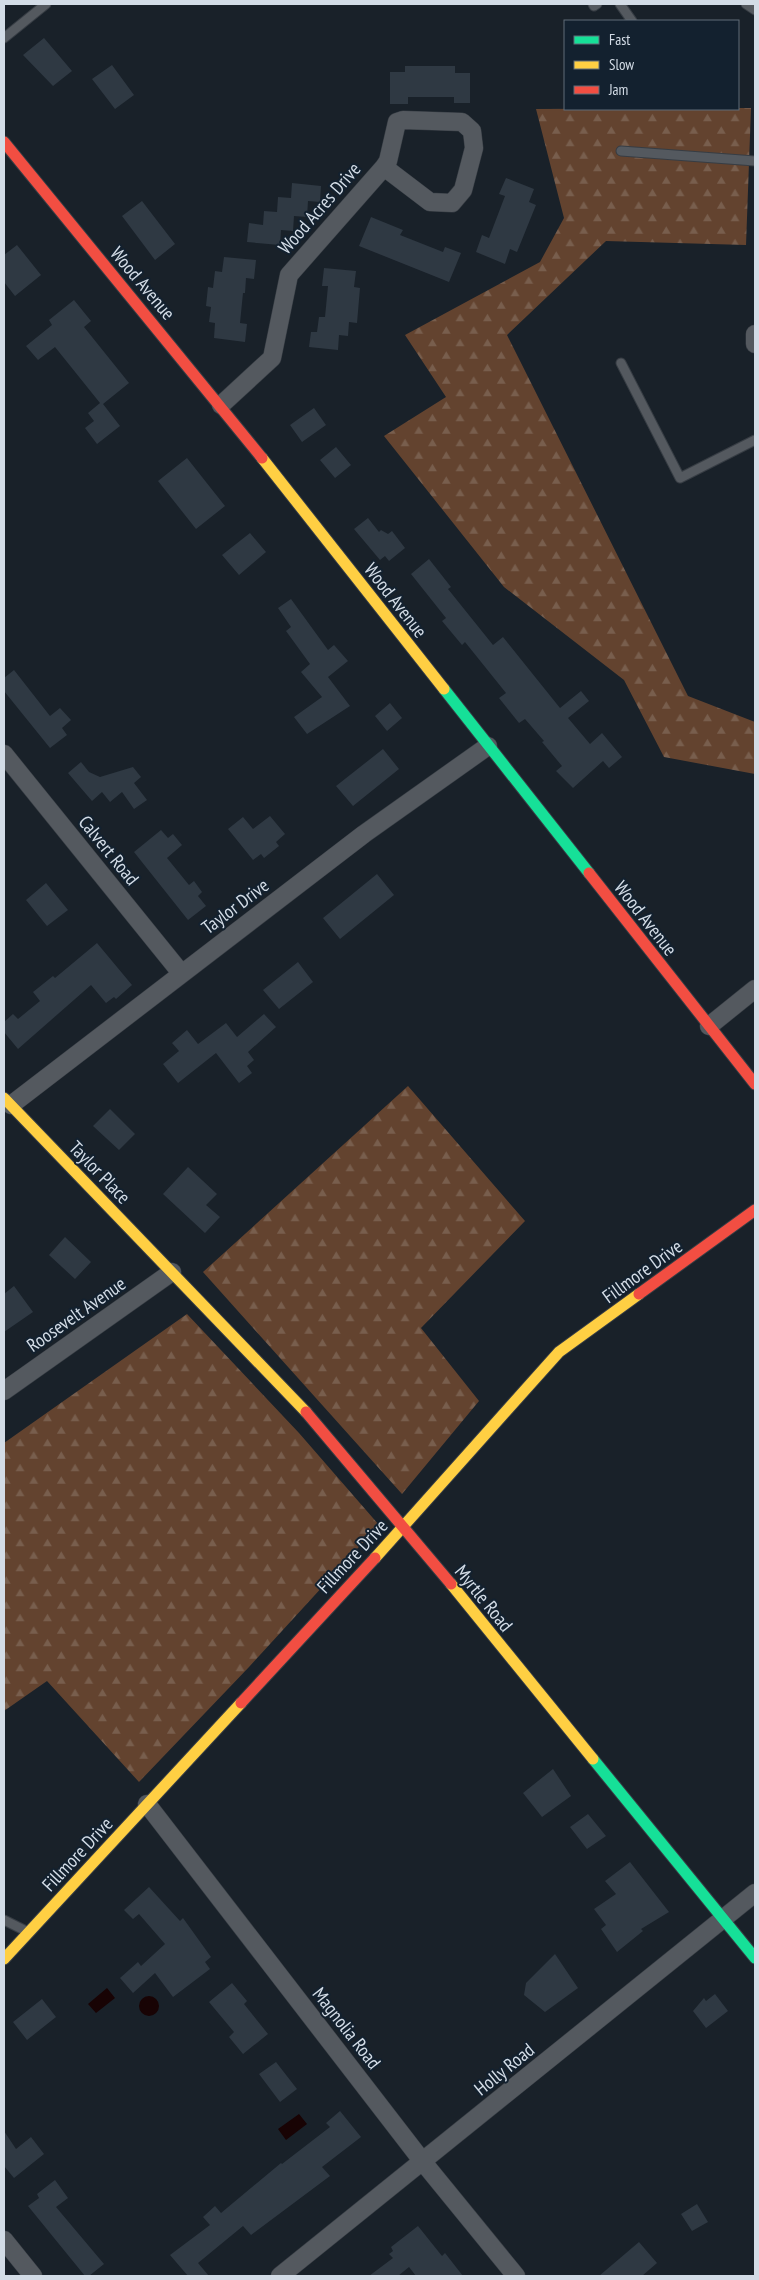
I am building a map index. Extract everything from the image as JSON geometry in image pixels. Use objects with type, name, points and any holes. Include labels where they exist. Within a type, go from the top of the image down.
[{"type":"street","points":[[403,120],[462,122],[472,131],[474,148],[463,190],[452,203],[430,202],[384,167],[388,161],[397,122],[403,120]]},
{"type":"street","name":"Wood Avenue","points":[[4,142],[221,405],[755,1084]]},
{"type":"street","name":"Wood Acres Drive","points":[[221,405],[272,358],[289,275],[384,167]]},
{"type":"street","points":[[755,334],[755,344]]},
{"type":"street","name":"Taylor Drive","points":[[8,1101],[364,834],[488,746]]},
{"type":"street","name":"Calvert Road","points":[[4,754],[181,973]]},
{"type":"street","points":[[709,1026],[755,989]]},
{"type":"street","name":"Taylor Place","points":[[8,1101],[172,1272]]},
{"type":"street","name":"Fillmore Drive","points":[[4,1959],[404,1526],[559,1352],[755,1210]]},
{"type":"street","name":"Roosevelt Avenue","points":[[4,1391],[172,1272]]},
{"type":"street","name":"Myrtle Road","points":[[172,1272],[301,1406],[404,1526],[755,1958]]},
{"type":"street","name":"Magnolia Road","points":[[147,1804],[423,2162],[516,2276]]},
{"type":"street","name":"Holly Road","points":[[280,2276],[755,1893]]},
{"type":"street","points":[[4,2240],[33,2276]]},
{"type":"lane","points":[[4,38],[46,4]]},
{"type":"lane","points":[[593,4],[594,6],[597,4]]},
{"type":"lane","points":[[620,4],[631,20]]},
{"type":"lane","points":[[746,4],[755,10]]},
{"type":"lane","points":[[622,151],[755,161]]},
{"type":"lane","points":[[621,363],[680,478],[755,440]]},
{"type":"lane","points":[[4,1920],[28,1932]]},
{"type":"green space","points":[[739,108],[751,108],[746,245],[606,241],[507,335],[688,696],[755,722],[755,774],[664,757],[624,680],[504,587],[384,436],[446,397],[405,335],[540,262],[564,218],[536,109],[739,110]]},
{"type":"green space","points":[[408,1086],[525,1221],[421,1328],[479,1401],[402,1494],[203,1272]]},
{"type":"green space","points":[[187,1314],[299,1433],[379,1525],[249,1667],[139,1782],[47,1681],[4,1711],[4,1443]]},
{"type":"shaded area","points":[[107,1988],[115,1998],[96,2013],[88,2004]]},
{"type":"shaded area","points":[[149,1996],[156,1999],[159,2006],[156,2013],[149,2016],[142,2013],[139,2006],[142,1999]]},
{"type":"shaded area","points":[[299,2114],[307,2124],[286,2140],[278,2129]]},
{"type":"building","points":[[44,38],[72,71],[53,86],[23,55]]},
{"type":"building","points":[[112,65],[134,95],[115,109],[92,79]]},
{"type":"building","points":[[405,66],[455,66],[455,73],[470,73],[470,103],[454,103],[454,97],[408,97],[408,104],[390,104],[390,72],[405,72]]},
{"type":"building","points":[[506,178],[534,189],[529,202],[536,205],[517,252],[510,249],[505,264],[476,252],[482,235],[489,238],[505,196],[499,194]]},
{"type":"building","points":[[292,183],[321,186],[320,202],[308,201],[307,217],[294,216],[293,231],[281,230],[280,245],[247,242],[249,223],[263,225],[264,211],[277,212],[278,197],[291,198]]},
{"type":"building","points":[[142,201],[175,244],[155,260],[122,216]]},
{"type":"building","points":[[371,217],[403,230],[400,235],[443,252],[445,247],[461,253],[449,282],[359,246]]},
{"type":"building","points":[[17,245],[41,275],[15,296],[4,282],[4,255]]},
{"type":"building","points":[[224,257],[256,260],[254,279],[246,278],[245,293],[243,293],[240,323],[247,324],[245,342],[214,338],[215,323],[209,322],[211,307],[206,306],[208,287],[213,288],[215,271],[222,272]]},
{"type":"building","points":[[324,268],[356,271],[354,287],[360,288],[357,323],[349,322],[348,336],[339,335],[338,350],[309,347],[311,332],[317,332],[319,317],[325,317],[328,286],[322,286]]},
{"type":"building","points":[[74,300],[91,321],[84,327],[129,383],[103,404],[120,426],[97,444],[85,428],[94,421],[88,413],[100,403],[55,347],[38,360],[26,346],[52,325],[49,320]]},
{"type":"building","points":[[314,408],[326,425],[302,442],[290,425]]},
{"type":"building","points":[[336,447],[351,465],[335,478],[320,460]]},
{"type":"building","points":[[187,458],[225,506],[196,529],[158,481]]},
{"type":"building","points":[[368,518],[379,532],[381,530],[388,534],[392,531],[405,548],[389,561],[385,556],[380,560],[354,529]]},
{"type":"building","points":[[250,533],[266,552],[239,575],[222,555]]},
{"type":"building","points":[[429,559],[451,587],[448,589],[493,645],[503,637],[560,708],[581,691],[589,701],[568,718],[590,744],[602,733],[622,757],[609,768],[603,761],[573,788],[556,771],[562,766],[542,742],[544,741],[525,719],[519,723],[499,698],[506,693],[465,642],[462,645],[442,621],[446,618],[411,574]]},
{"type":"building","points":[[291,599],[328,650],[334,645],[348,661],[328,677],[350,706],[307,734],[294,717],[322,697],[301,672],[310,664],[286,631],[291,627],[278,608]]},
{"type":"building","points":[[14,670],[50,716],[60,708],[71,720],[62,728],[67,735],[50,748],[4,691],[4,678]]},
{"type":"building","points":[[390,703],[402,718],[387,731],[375,716]]},
{"type":"building","points":[[383,749],[399,769],[353,806],[336,786]]},
{"type":"building","points":[[81,762],[89,772],[100,777],[133,767],[141,777],[134,783],[147,800],[134,809],[122,792],[110,802],[102,792],[92,801],[68,773]]},
{"type":"building","points":[[270,816],[285,834],[276,842],[279,846],[264,858],[261,854],[253,860],[228,829],[243,817],[253,829]]},
{"type":"building","points":[[161,830],[168,838],[173,834],[182,845],[167,858],[189,885],[194,881],[202,892],[198,896],[206,906],[188,920],[134,852]]},
{"type":"building","points":[[377,874],[394,895],[340,939],[323,918]]},
{"type":"building","points":[[46,883],[68,910],[47,926],[26,900]]},
{"type":"building","points":[[97,943],[132,985],[116,999],[114,997],[106,1003],[91,985],[18,1049],[4,1032],[4,1022],[13,1014],[18,1019],[40,1001],[33,992],[53,976],[55,978]]},
{"type":"building","points":[[298,962],[313,982],[279,1009],[263,990]]},
{"type":"building","points":[[264,1014],[276,1027],[248,1052],[254,1060],[247,1066],[252,1073],[239,1083],[216,1053],[178,1083],[163,1064],[179,1051],[172,1043],[187,1030],[198,1044],[226,1023],[237,1037]]},
{"type":"building","points":[[110,1109],[135,1134],[119,1150],[93,1126]]},
{"type":"building","points":[[188,1167],[217,1194],[206,1205],[220,1217],[205,1233],[163,1194]]},
{"type":"building","points":[[65,1237],[91,1262],[75,1279],[49,1255]]},
{"type":"building","points":[[14,1286],[33,1312],[4,1332],[4,1294]]},
{"type":"building","points":[[553,1769],[571,1796],[542,1817],[523,1793]]},
{"type":"building","points":[[588,1814],[606,1836],[587,1849],[570,1827]]},
{"type":"building","points":[[630,1862],[669,1912],[641,1929],[643,1931],[617,1952],[601,1929],[606,1925],[594,1909],[616,1894],[605,1881]]},
{"type":"building","points":[[149,1887],[180,1921],[183,1918],[211,1957],[205,1962],[210,1969],[173,1997],[155,1973],[133,1993],[120,1978],[138,1962],[141,1966],[165,1944],[139,1914],[133,1919],[124,1910]]},
{"type":"building","points":[[555,1954],[578,1988],[545,2012],[524,1995],[526,1983]]},
{"type":"building","points":[[232,1983],[247,2001],[244,2004],[268,2034],[243,2054],[229,2037],[234,2032],[209,2002]]},
{"type":"building","points":[[715,1994],[728,2011],[706,2028],[693,2011],[704,1998],[706,2001]]},
{"type":"building","points":[[42,1999],[56,2017],[27,2040],[13,2022]]},
{"type":"building","points":[[276,2062],[297,2089],[280,2102],[259,2074]]},
{"type":"building","points":[[340,2111],[361,2137],[322,2167],[330,2176],[251,2235],[243,2226],[198,2263],[209,2276],[188,2276],[170,2255],[210,2225],[203,2217],[215,2206],[221,2213],[281,2163],[330,2127],[326,2123]]},
{"type":"building","points":[[4,2131],[16,2149],[31,2137],[44,2154],[14,2178],[4,2166]]},
{"type":"building","points":[[55,2180],[68,2198],[56,2207],[104,2264],[89,2276],[85,2276],[28,2206],[39,2198],[37,2194]]},
{"type":"building","points":[[697,2204],[708,2222],[692,2231],[681,2214]]},
{"type":"building","points":[[418,2226],[442,2256],[445,2253],[463,2276],[416,2276],[409,2267],[398,2276],[369,2276],[393,2258],[389,2254],[393,2251],[391,2247]]},
{"type":"building","points":[[639,2242],[657,2263],[642,2276],[599,2276]]},
{"type":"traffic: fast","points":[[444,689],[589,873]]},
{"type":"traffic: fast","points":[[593,1759],[755,1958]]},
{"type":"traffic: slow","points":[[262,458],[444,689]]},
{"type":"traffic: slow","points":[[4,1098],[306,1412]]},
{"type":"traffic: slow","points":[[375,1558],[559,1352],[639,1294]]},
{"type":"traffic: slow","points":[[451,1584],[593,1759]]},
{"type":"traffic: slow","points":[[4,1959],[241,1703]]},
{"type":"traffic: jam","points":[[4,142],[262,458]]},
{"type":"traffic: jam","points":[[589,873],[755,1084]]},
{"type":"traffic: jam","points":[[639,1294],[755,1210]]},
{"type":"traffic: jam","points":[[306,1412],[451,1584]]},
{"type":"traffic: jam","points":[[241,1703],[375,1558]]}]
